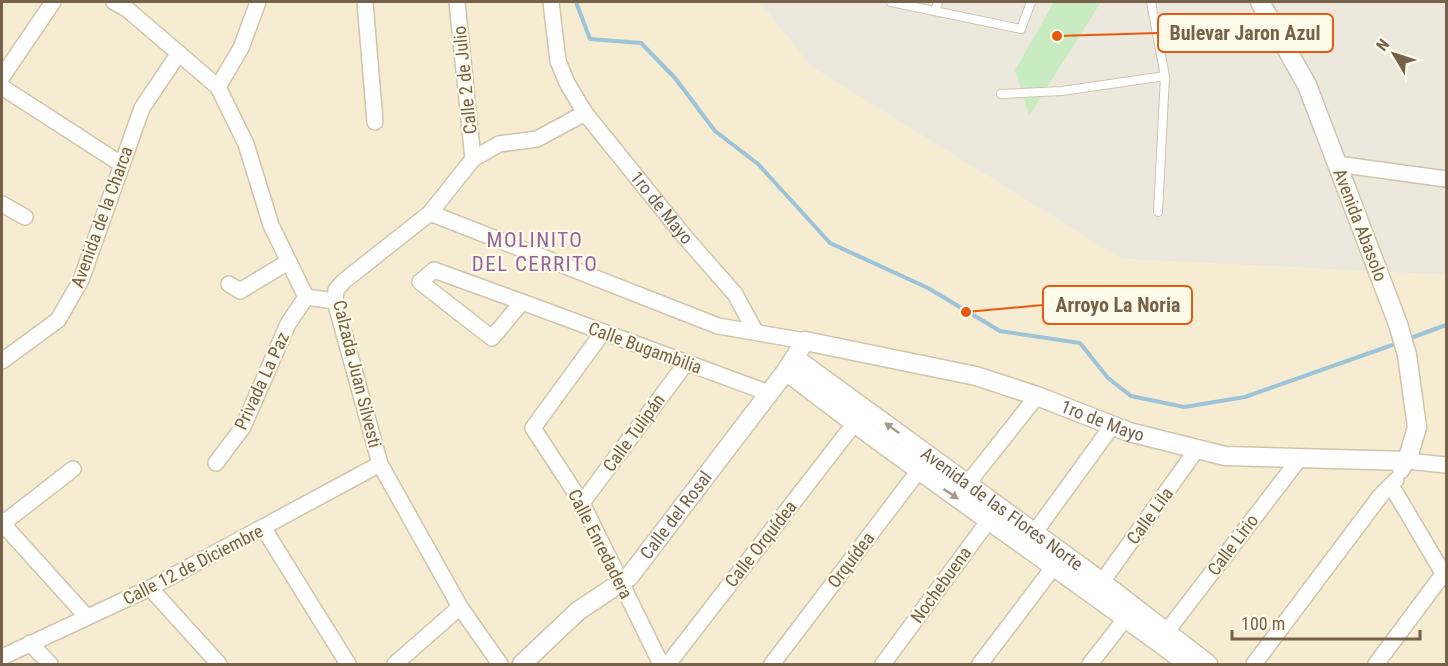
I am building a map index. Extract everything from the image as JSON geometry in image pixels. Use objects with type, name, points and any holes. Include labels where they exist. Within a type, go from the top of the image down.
[{"type":"street","points":[[2,77],[53,2]]},
{"type":"street","points":[[218,87],[242,48],[258,2]]},
{"type":"street","points":[[365,2],[375,122]]},
{"type":"street","name":"Calle 2 de Julio","points":[[457,2],[473,159]]},
{"type":"street","name":"1ro de Mayo","points":[[551,2],[558,61],[567,83],[585,113],[685,237],[735,294],[755,331]]},
{"type":"street","name":"Avenida Abasolo","points":[[1260,2],[1306,85],[1398,324],[1407,355],[1417,427],[1407,461]]},
{"type":"street","points":[[123,4],[218,87],[246,144],[271,225],[306,297],[335,301]]},
{"type":"street","name":"Avenida de la Charca","points":[[2,361],[58,320],[81,280],[142,108],[179,53]]},
{"type":"street","points":[[2,87],[121,164]]},
{"type":"street","name":"Calzada Juan Silvesti","points":[[500,664],[460,607],[380,464],[335,301],[336,290],[344,281],[430,213],[473,159],[499,144],[537,139],[585,113]]},
{"type":"street","points":[[1337,164],[1446,179]]},
{"type":"street","points":[[2,204],[25,217]]},
{"type":"street","points":[[430,213],[718,326],[805,341]]},
{"type":"street","points":[[229,284],[240,291],[288,262]]},
{"type":"street","name":"Calle Bugambilia","points":[[522,302],[492,338],[420,282],[434,270],[522,302],[686,363],[769,393]]},
{"type":"street","name":"Privada La Paz","points":[[216,463],[243,427],[288,324],[306,297]]},
{"type":"street","name":"Calle Enredadera","points":[[603,332],[533,428],[582,503],[619,584],[661,664]]},
{"type":"street","name":"1ro de Mayo","points":[[805,341],[976,376],[1037,396],[1112,426],[1225,456],[1407,461]]},
{"type":"street","name":"Calle del Rosal","points":[[522,664],[578,611],[629,577],[791,364],[805,341]]},
{"type":"street","name":"Calle Tulipán","points":[[582,503],[686,363]]},
{"type":"street","name":"Avenida de las Flores Norte","points":[[791,364],[854,424],[918,471],[994,513],[1035,532],[1102,582],[1130,612],[1188,664]]},
{"type":"street","name":"Avenida de las Flores Norte","points":[[791,364],[969,483],[994,513],[1055,565],[1130,612],[1167,631],[1208,664]]},
{"type":"street","points":[[969,483],[1037,396]]},
{"type":"street","name":"Calle Orquídea","points":[[669,664],[854,424]]},
{"type":"street","points":[[1035,532],[1112,426]]},
{"type":"street","name":"Calle Lila","points":[[1102,582],[1197,449]]},
{"type":"street","name":"Orquídea","points":[[772,664],[930,455]]},
{"type":"street","name":"Calle Lirio","points":[[1167,631],[1300,458]]},
{"type":"street","points":[[1254,664],[1395,486],[1407,461],[1446,465]]},
{"type":"street","name":"Calle 12 de Diciembre","points":[[2,657],[150,588],[264,529],[380,464]]},
{"type":"street","points":[[73,470],[2,524],[87,617]]},
{"type":"street","points":[[1376,664],[1445,575],[1395,486]]},
{"type":"street","name":"Nochebuena","points":[[883,664],[994,513]]},
{"type":"street","points":[[264,529],[348,664]]},
{"type":"street","points":[[980,664],[1055,565]]},
{"type":"street","points":[[1264,664],[1325,576]]},
{"type":"street","points":[[150,588],[219,664]]},
{"type":"street","points":[[395,664],[460,607]]},
{"type":"street","points":[[1090,664],[1130,612]]},
{"type":"street","points":[[30,643],[50,664]]},
{"type":"lane","points":[[891,2],[1021,29],[1031,2]]},
{"type":"lane","points":[[935,11],[938,2]]},
{"type":"lane","points":[[1151,2],[1165,76],[1158,212]]},
{"type":"lane","points":[[1001,94],[1062,91],[1165,76]]},
{"type":"shaded area","points":[[2,2],[760,2],[810,66],[1121,259],[1446,275],[1446,664],[2,664]]},
{"type":"shaded area","points":[[760,2],[1446,2],[1446,275],[1121,259],[810,66]]},
{"type":"green space","points":[[1054,2],[1101,2],[1029,116],[1015,70]]},
{"type":"waterway","points":[[576,2],[590,39],[641,43],[675,78],[715,131],[758,164],[830,243],[928,288],[1000,331],[1080,343],[1108,378],[1131,396],[1184,407],[1245,397],[1398,343]]},
{"type":"waterway","points":[[1408,339],[1446,325]]},
{"type":"place","name":"Bulevar Jaron Azul","points":[[1057,36]]},
{"type":"place","name":"Arroyo La Noria","points":[[966,312]]},
{"type":"district","name":"MOLINITO DEL CERRITO","points":[[535,252]]}]
